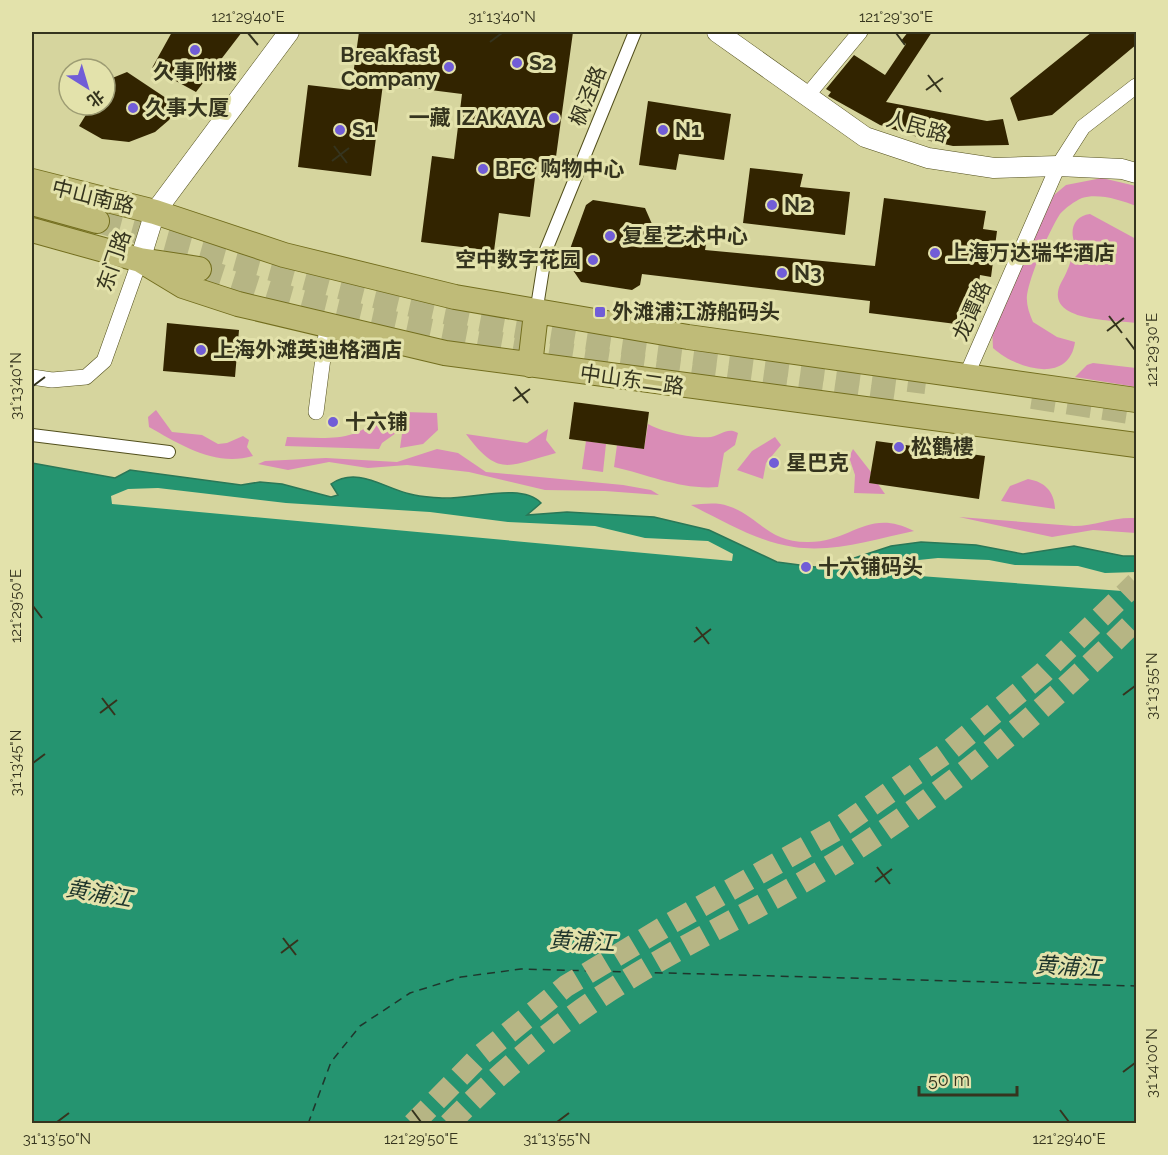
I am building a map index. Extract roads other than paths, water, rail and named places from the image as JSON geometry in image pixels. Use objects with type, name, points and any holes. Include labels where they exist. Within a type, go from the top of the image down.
[{"type":"main road","name":"中山南路","points":[[32,181],[155,212]]},
{"type":"main road","points":[[32,203],[97,221]]},
{"type":"main road","points":[[155,212],[306,261],[455,297],[536,313],[688,337],[967,374],[1137,400]]},
{"type":"main road","points":[[32,230],[140,260],[199,269]]},
{"type":"main road","name":"中山东二路","points":[[140,260],[183,286],[238,304],[444,353],[1137,446]]},
{"type":"main road","points":[[168,265],[208,282],[238,304]]},
{"type":"main road","points":[[530,365],[536,313]]},
{"type":"street","name":"东门路","points":[[32,377],[52,380],[86,377],[104,361],[155,212],[289,32]]},
{"type":"street","name":"枫泾路","points":[[536,313],[546,250],[635,32]]},
{"type":"street","name":"人民路","points":[[717,32],[865,137],[928,158],[994,168],[1058,166],[1122,169],[1137,173]]},
{"type":"street","points":[[806,97],[860,32]]},
{"type":"street","name":"龙谭路","points":[[967,374],[1058,166],[1083,127],[1137,86]]},
{"type":"street","points":[[316,412],[327,327]]},
{"type":"street","points":[[32,435],[169,452]]},
{"type":"water","name":"黄浦江","points":[[32,463],[115,478],[130,470],[241,485],[260,482],[282,484],[331,497],[338,495],[331,484],[351,477],[370,480],[400,491],[426,497],[453,498],[494,493],[521,494],[541,503],[527,515],[567,512],[654,517],[709,530],[777,562],[815,567],[833,565],[891,546],[921,542],[976,545],[1023,554],[1074,546],[1123,556],[1136,556],[1136,1123],[32,1123]]},
{"type":"tunnel","points":[[97,221],[334,286],[478,319],[646,346],[926,382]]},
{"type":"tunnel","points":[[199,269],[305,302],[392,323],[465,337],[610,362],[903,402]]},
{"type":"tunnel","points":[[1032,397],[1136,413]]},
{"type":"tunnel","points":[[413,1124],[481,1055],[566,986],[666,926],[836,830],[946,753],[1043,673],[1136,583]]},
{"type":"tunnel","points":[[449,1124],[529,1050],[594,1001],[671,954],[838,861],[918,807],[1030,718],[1136,620]]},
{"type":"place","name":"久事附楼","points":[[195,50]]},
{"type":"place","name":"S2","points":[[517,63]]},
{"type":"place","name":"Breakfast Company","points":[[449,67]]},
{"type":"place","name":"久事大厦","points":[[133,108]]},
{"type":"place","name":"一藏 IZAKAYA","points":[[554,118]]},
{"type":"place","name":"S1","points":[[340,130]]},
{"type":"place","name":"N1","points":[[663,130]]},
{"type":"place","name":"BFC 购物中心","points":[[483,169]]},
{"type":"place","name":"N2","points":[[772,205]]},
{"type":"place","name":"复星艺术中心","points":[[610,236]]},
{"type":"place","name":"上海万达瑞华酒店","points":[[935,253]]},
{"type":"place","name":"空中数字花园","points":[[593,260]]},
{"type":"place","name":"N3","points":[[782,273]]},
{"type":"place","name":"外滩浦江游船码头","points":[[600,312]]},
{"type":"place","name":"上海外滩英迪格酒店","points":[[201,350]]},
{"type":"place","name":"十六铺","points":[[333,422]]},
{"type":"place","name":"松鶴樓","points":[[899,447]]},
{"type":"place","name":"星巴克","points":[[774,463]]},
{"type":"place","name":"十六铺码头","points":[[806,567]]}]
